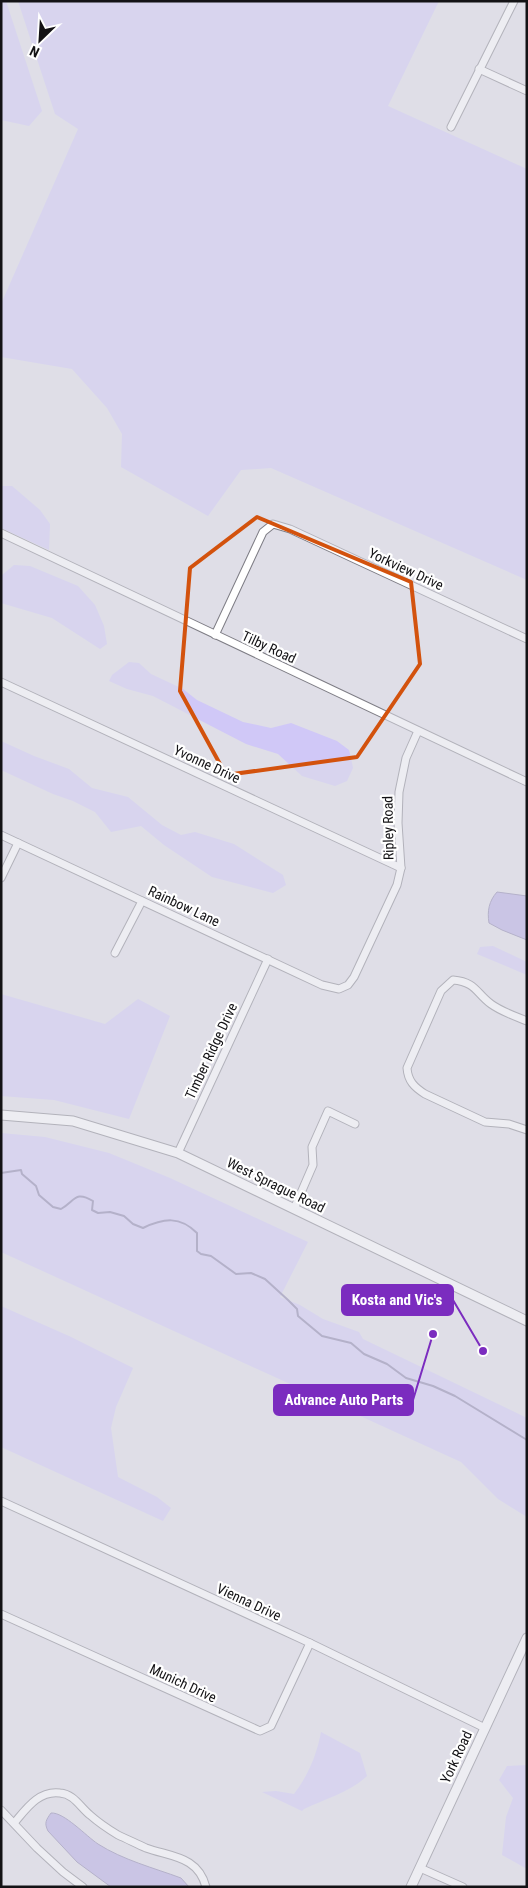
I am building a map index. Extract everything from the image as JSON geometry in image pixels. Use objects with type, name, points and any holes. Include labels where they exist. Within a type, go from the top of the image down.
[{"type":"street","points":[[451,127],[514,1]]},
{"type":"street","points":[[479,69],[527,91]]},
{"type":"street","name":"Yorkview Drive","points":[[215,635],[263,532],[273,524],[290,529],[527,639]]},
{"type":"street","name":"Tilby Road","points":[[1,532],[527,782]]},
{"type":"street","name":"Yvonne Drive","points":[[1,682],[401,868]]},
{"type":"street","name":"Ripley Road","points":[[354,977],[397,885],[401,868],[398,823],[399,792],[406,758],[418,731]]},
{"type":"street","name":"Rainbow Lane","points":[[1,835],[322,985],[339,989],[348,985],[354,977]]},
{"type":"street","points":[[1,878],[18,843]]},
{"type":"street","points":[[115,953],[142,900]]},
{"type":"street","name":"Timber Ridge Drive","points":[[178,1153],[268,959]]},
{"type":"street","points":[[527,1021],[490,1003],[477,988],[462,981],[453,980],[440,990],[407,1068],[407,1076],[411,1083],[425,1094],[485,1122],[509,1124],[527,1130]]},
{"type":"street","points":[[294,1209],[313,1165],[312,1147],[328,1112],[355,1124]]},
{"type":"street","name":"West Sprague Road","points":[[1,1115],[73,1121],[178,1153],[527,1321]]},
{"type":"street","name":"Vienna Drive","points":[[1,1501],[310,1643],[485,1728]]},
{"type":"street","name":"Munich Drive","points":[[1,1614],[260,1731],[271,1726],[310,1643]]},
{"type":"street","name":"York Road","points":[[411,1887],[527,1638]]},
{"type":"street","points":[[14,1822],[32,1802],[44,1795],[58,1792],[65,1794],[73,1798],[88,1814],[119,1835],[147,1848],[186,1860],[199,1871],[206,1887]]},
{"type":"street","points":[[1,1810],[37,1848],[83,1887]]},
{"type":"street","points":[[420,1868],[463,1887]]},
{"type":"highlighted area","points":[[257,517],[411,582],[420,664],[357,757],[226,775],[180,691],[190,568]]},
{"type":"shaded area","points":[[1,1],[6,1],[42,111],[29,126],[1,120]]},
{"type":"shaded area","points":[[18,1],[439,1],[388,106],[527,169],[527,580],[271,468],[241,470],[208,516],[121,467],[122,434],[107,408],[72,369],[1,357],[1,304],[78,129],[55,114]]},
{"type":"shaded area","points":[[1,486],[12,486],[40,510],[50,524],[49,550],[1,528]]},
{"type":"shaded area","points":[[14,565],[30,566],[78,586],[95,605],[104,626],[107,644],[100,649],[52,618],[1,603],[1,576]]},
{"type":"shaded area","points":[[129,662],[139,663],[151,674],[183,689],[197,700],[243,722],[271,728],[291,723],[337,741],[349,750],[351,758],[353,768],[347,781],[335,786],[302,776],[278,754],[246,744],[153,696],[127,689],[109,681],[112,675]]},
{"type":"shaded area","points":[[1,741],[69,769],[92,788],[128,797],[162,825],[181,835],[195,832],[234,844],[283,875],[286,885],[273,893],[212,877],[164,845],[141,826],[111,832],[95,812],[1,770]]},
{"type":"shaded area","points":[[497,892],[527,896],[527,940],[489,923],[489,906]]},
{"type":"shaded area","points":[[493,946],[527,962],[527,975],[477,954],[480,947]]},
{"type":"shaded area","points":[[1,994],[105,1024],[138,999],[170,1016],[129,1119],[54,1100],[1,1096]]},
{"type":"shaded area","points":[[1,1133],[45,1137],[109,1153],[170,1178],[308,1242],[280,1297],[300,1305],[323,1319],[359,1332],[363,1339],[527,1418],[527,1517],[498,1499],[461,1462],[1,1252]]},
{"type":"shaded area","points":[[1,1306],[69,1336],[133,1368],[116,1407],[111,1428],[118,1477],[157,1497],[171,1508],[163,1521],[1,1447]]},
{"type":"shaded area","points":[[321,1732],[360,1753],[367,1776],[345,1791],[302,1811],[262,1792],[276,1791],[294,1794],[304,1780],[311,1765]]},
{"type":"shaded area","points":[[527,1765],[527,1869],[502,1855],[506,1817],[513,1798],[499,1780],[507,1766]]},
{"type":"shaded area","points":[[51,1813],[62,1816],[108,1850],[181,1878],[189,1887],[111,1887],[77,1862],[48,1831],[46,1822]]},
{"type":"waterway","points":[[1,1173],[21,1170],[22,1174],[36,1186],[39,1195],[53,1207],[61,1209],[82,1196],[93,1201],[92,1210],[98,1213],[110,1212],[124,1216],[133,1224],[143,1228],[158,1222],[172,1220],[191,1227],[197,1233],[197,1251],[211,1256],[236,1274],[251,1273],[265,1279],[297,1309],[298,1316],[322,1336],[351,1343],[364,1354],[387,1364],[406,1378],[433,1386],[455,1396],[527,1440]]},
{"type":"place","name":"Advance Auto Parts","points":[[433,1334]]},
{"type":"place","name":"Kosta and Vic's","points":[[483,1351]]}]
